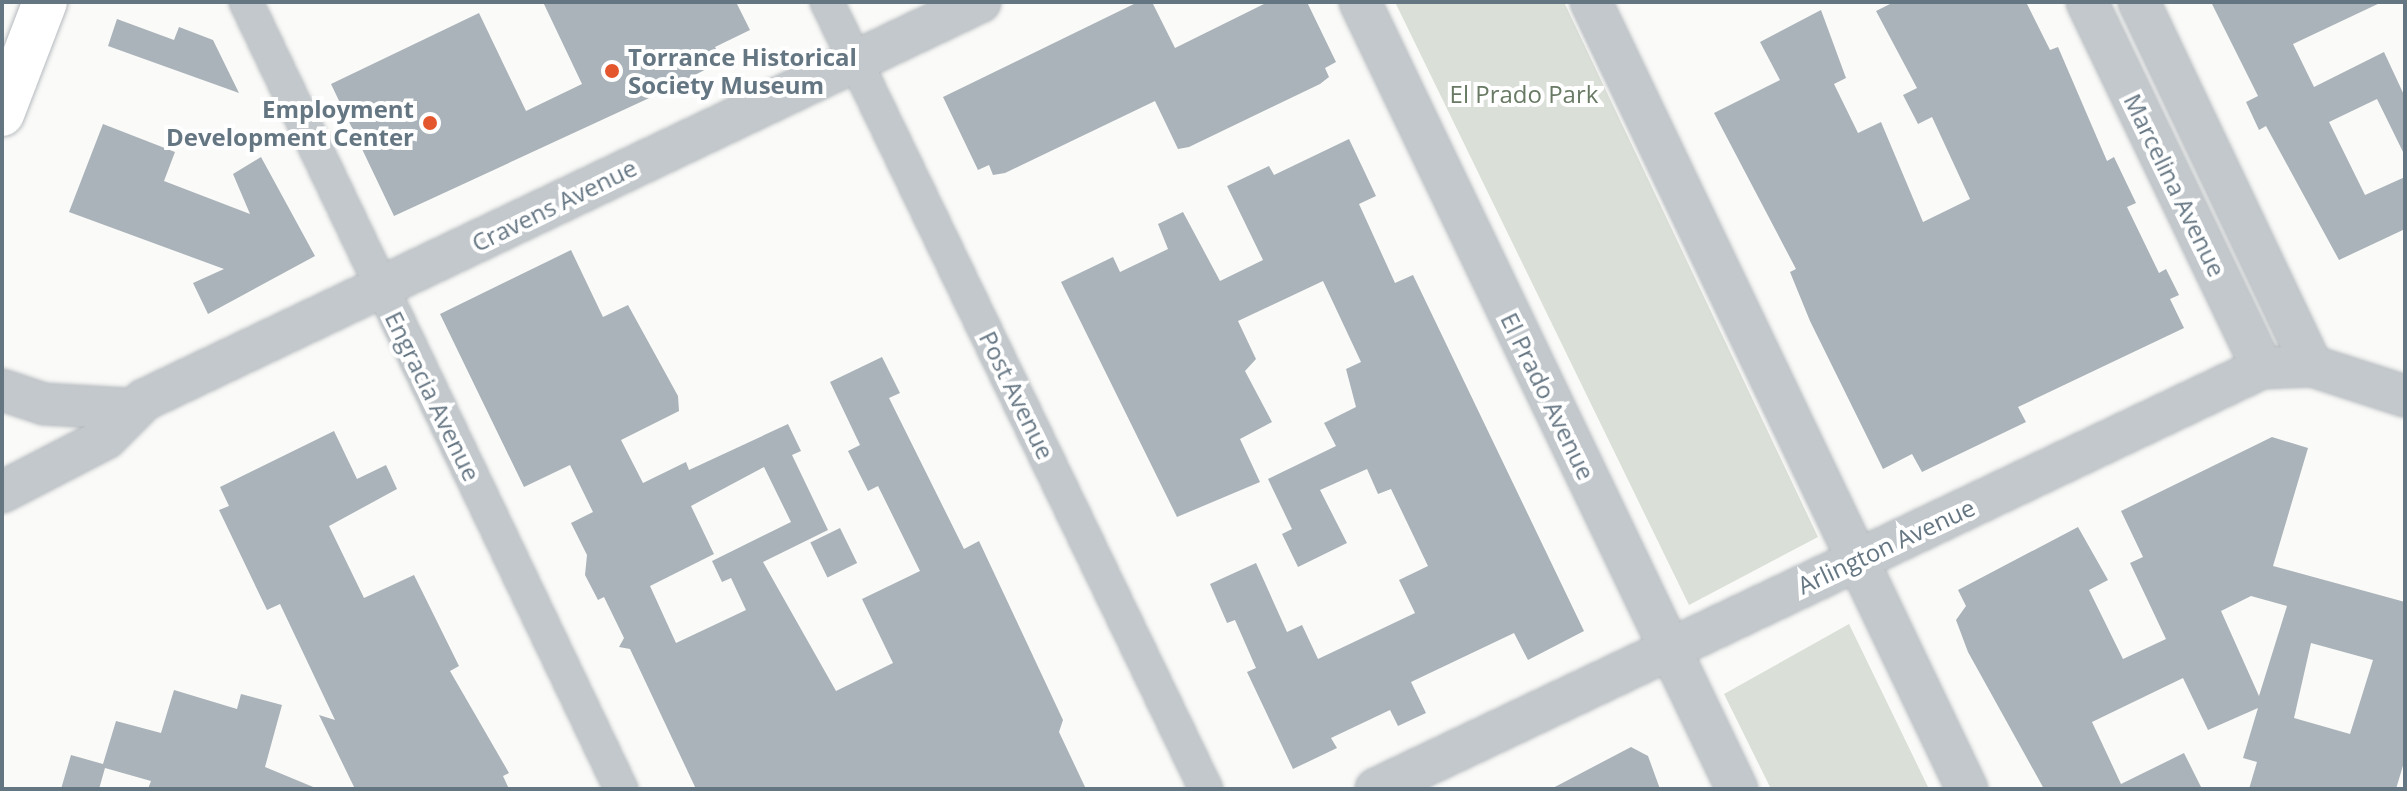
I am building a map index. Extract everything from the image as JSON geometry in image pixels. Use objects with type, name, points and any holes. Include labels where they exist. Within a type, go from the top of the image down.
[{"type":"main road","points":[[2,114],[45,2]]},
{"type":"street","name":"Engracia Avenue","points":[[246,2],[621,789]]},
{"type":"street","name":"Post Avenue","points":[[827,2],[1206,789]]},
{"type":"street","name":"Cravens Avenue","points":[[2,492],[106,438],[130,409],[980,2]]},
{"type":"street","name":"El Prado Avenue","points":[[1360,2],[1737,789]]},
{"type":"street","points":[[1591,2],[1967,789]]},
{"type":"street","name":"Marcelina Avenue","points":[[2087,2],[2262,368]]},
{"type":"street","points":[[2139,2],[2312,366]]},
{"type":"street","name":"Arlington Avenue","points":[[1376,789],[1670,651],[1858,557],[2262,368],[2312,366],[2405,396]]},
{"type":"street","name":"Cravens Avenue","points":[[2,390],[44,404],[130,409]]},
{"type":"green space","name":"El Prado Park","points":[[1395,2],[1564,2],[1818,537],[1689,605]]},
{"type":"green space","points":[[1849,624],[1929,789],[1771,789],[1724,694]]},
{"type":"building","points":[[543,2],[736,2],[750,30],[715,47],[722,61],[658,94],[394,216],[331,84],[479,13],[526,111],[582,84]]},
{"type":"building","points":[[1138,2],[1152,2],[1175,48],[1268,2],[1307,2],[1336,62],[1325,68],[1329,77],[1320,84],[1189,147],[1178,149],[1155,101],[1005,173],[993,175],[989,165],[978,170],[943,97]]},
{"type":"building","points":[[1894,2],[2026,2],[2050,50],[2058,47],[2107,161],[2114,157],[2136,203],[2127,207],[2159,273],[2166,269],[2179,295],[2170,299],[2184,328],[2018,407],[2026,422],[1922,472],[1912,454],[1883,469],[1810,321],[1790,272],[1796,269],[1714,113],[1780,80],[1760,42],[1821,10],[1846,78],[1834,84],[1858,133],[1881,122],[1923,222],[1970,199],[1932,117],[1918,124],[1903,95],[1917,88],[1876,11]]},
{"type":"building","points":[[2211,2],[2382,2],[2293,44],[2314,87],[2384,52],[2405,97],[2405,156],[2377,99],[2329,122],[2365,195],[2405,177],[2405,229],[2339,260],[2266,126],[2259,130],[2246,102],[2258,96]]},
{"type":"building","points":[[117,19],[174,40],[179,27],[213,40],[239,93],[108,46]]},
{"type":"building","points":[[103,124],[175,152],[164,181],[250,214],[233,174],[261,157],[315,256],[208,314],[193,283],[224,269],[69,212]]},
{"type":"building","points":[[1349,139],[1376,196],[1359,204],[1395,283],[1413,275],[1584,631],[1528,660],[1514,633],[1411,682],[1426,713],[1398,726],[1390,710],[1331,738],[1337,748],[1293,769],[1247,672],[1256,668],[1235,620],[1227,623],[1210,584],[1256,563],[1287,632],[1302,625],[1318,659],[1415,613],[1399,580],[1428,566],[1391,489],[1378,494],[1367,469],[1320,490],[1347,543],[1298,567],[1282,534],[1292,529],[1268,479],[1336,446],[1324,423],[1356,407],[1346,369],[1361,362],[1323,281],[1238,321],[1256,359],[1245,371],[1272,422],[1240,439],[1260,482],[1177,517],[1061,282],[1113,257],[1120,272],[1168,249],[1158,224],[1183,212],[1220,281],[1263,260],[1227,186],[1269,166],[1274,175]]},
{"type":"building","points":[[571,250],[603,317],[628,305],[678,396],[679,411],[621,440],[643,483],[686,462],[689,470],[788,424],[801,451],[792,455],[828,530],[763,562],[836,691],[893,663],[862,599],[920,571],[878,486],[868,491],[848,451],[860,445],[830,382],[882,357],[900,393],[889,398],[964,549],[979,541],[1063,720],[1059,732],[1086,789],[696,789],[630,649],[619,647],[624,638],[604,597],[598,600],[585,575],[587,555],[571,523],[593,512],[570,465],[524,487],[440,314]],"holes":[[[764,467],[791,522],[712,561],[722,582],[731,578],[746,610],[676,643],[650,586],[714,554],[691,506]]]},
{"type":"building","points":[[334,431],[357,479],[386,465],[397,489],[329,526],[364,598],[414,575],[459,666],[450,671],[509,773],[503,776],[509,789],[355,789],[319,715],[335,720],[280,604],[267,610],[219,510],[229,506],[220,487]]},
{"type":"building","points":[[2272,437],[2308,448],[2273,566],[2405,602],[2405,759],[2396,789],[2249,789],[2257,762],[2243,758],[2258,708],[2208,730],[2183,678],[2092,722],[2121,784],[2184,753],[2202,789],[2044,789],[1968,652],[1956,620],[1966,606],[1958,590],[2078,527],[2108,580],[2089,590],[2123,659],[2166,639],[2130,563],[2143,557],[2121,511]],"holes":[[[2251,596],[2287,606],[2259,696],[2221,611]],[[2311,643],[2373,660],[2350,734],[2294,718]]]},
{"type":"building","points":[[840,528],[857,563],[827,578],[810,542]]},
{"type":"building","points":[[174,690],[237,709],[241,694],[282,705],[265,767],[318,789],[148,789],[151,781],[105,768],[99,789],[61,789],[71,755],[103,764],[116,721],[161,733]]},
{"type":"building","points":[[1631,747],[1648,756],[1660,789],[1551,789]]},
{"type":"place","name":"Torrance Historical Society Museum","points":[[612,71]]},
{"type":"place","name":"Employment Development Center","points":[[430,123]]}]
